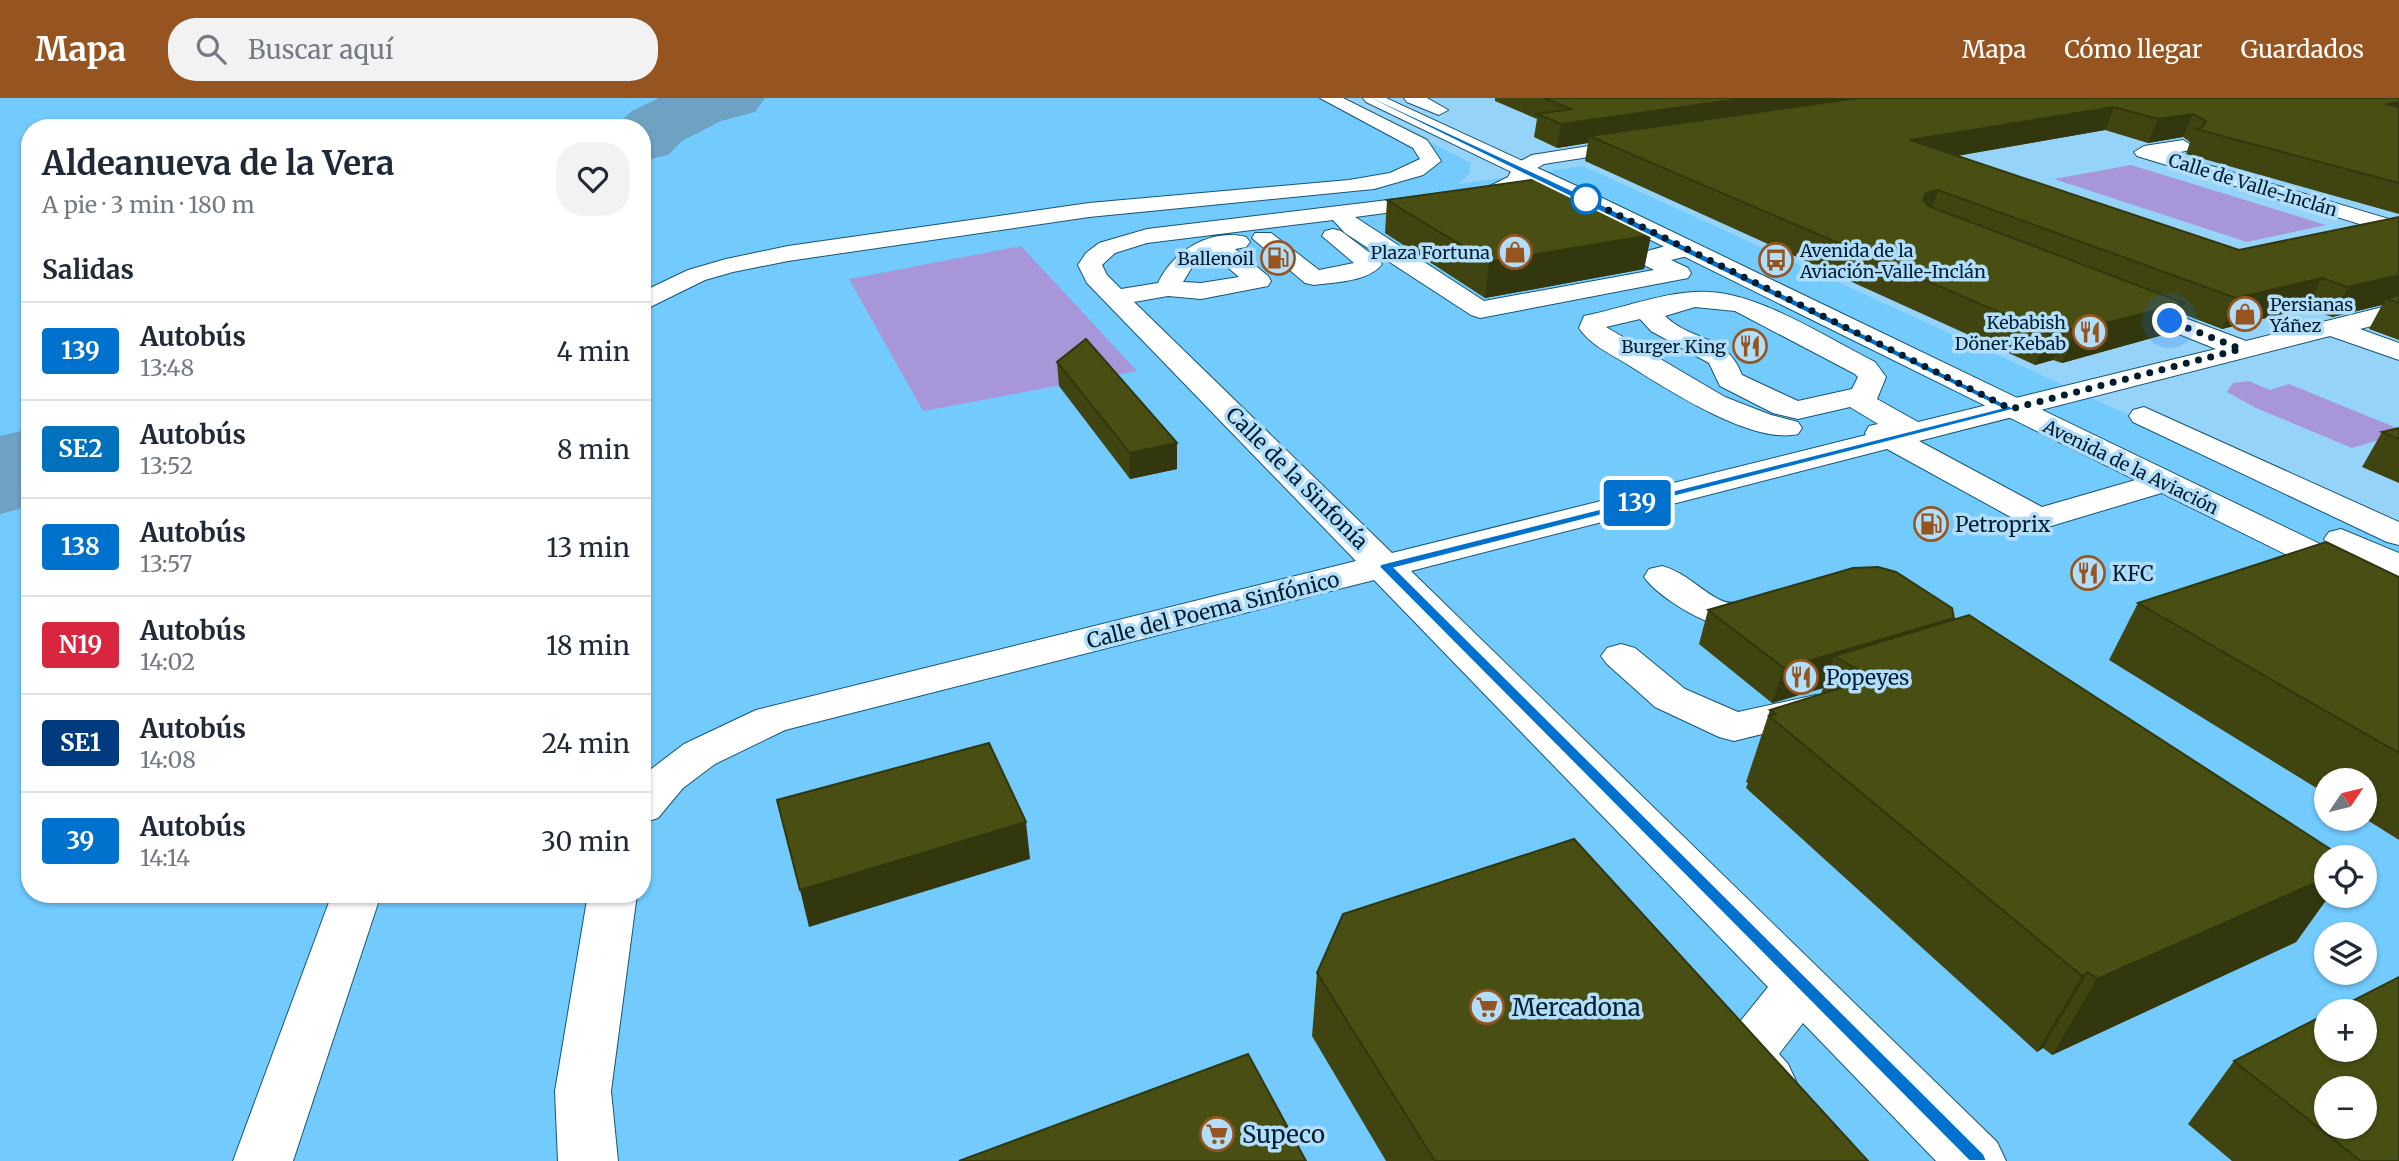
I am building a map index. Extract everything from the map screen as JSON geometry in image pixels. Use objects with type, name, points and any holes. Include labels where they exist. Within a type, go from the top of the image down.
[{"type":"street","points":[[651,297],[667,286],[701,274],[762,259],[1088,210],[1406,177],[1431,161],[1420,144],[1329,98]]},
{"type":"street","name":"Avenida de la Aviación","points":[[1372,98],[1530,164],[2399,566]]},
{"type":"street","name":"Avenida de la Aviación","points":[[1413,98],[1439,110],[1586,199],[2011,409],[2399,596]]},
{"type":"street","points":[[1530,164],[1664,141]]},
{"type":"street","name":"Calle de Valle-Inclán","points":[[2183,146],[2144,152],[2399,229]]},
{"type":"street","name":"Calle de la Sinfonía","points":[[1491,193],[1517,181],[1530,164]]},
{"type":"street","name":"Calle de la Sinfonía","points":[[1586,199],[1540,192],[1491,193],[1306,216],[1254,231],[1147,236],[1119,243],[1096,253],[1090,265],[1096,278],[1976,1161]]},
{"type":"street","points":[[1338,212],[1353,228],[1480,310],[1679,274],[1648,258],[1688,249]]},
{"type":"street","points":[[1115,297],[1168,289],[1231,257],[1254,231],[1295,263],[1355,253],[1306,216]]},
{"type":"street","points":[[1168,289],[1177,267],[1194,252],[1231,257]]},
{"type":"street","points":[[2105,296],[2241,349]]},
{"type":"street","points":[[1842,451],[1817,437],[1756,421],[1720,406],[1604,338],[1592,328],[1593,322],[1606,317],[1705,299],[1725,300],[1744,306],[1865,368],[1872,377],[1861,402],[1903,436],[2039,519],[2163,482]]},
{"type":"street","points":[[1660,307],[1648,314],[1650,318],[1719,357],[1730,380],[1783,407],[1839,410],[1903,436]]},
{"type":"street","points":[[2011,409],[2399,311]]},
{"type":"street","points":[[2332,328],[2399,352]]},
{"type":"street","points":[[1756,421],[1863,395]]},
{"type":"street","name":"Calle del Poema Sinfónico","points":[[651,796],[705,751],[734,734],[771,720],[2011,409]]},
{"type":"street","points":[[2144,416],[2399,535]]},
{"type":"street","points":[[1662,577],[1707,608],[1732,616],[1796,598]]},
{"type":"street","points":[[1621,656],[1670,698],[1734,727],[1792,715],[1845,698]]},
{"type":"street","points":[[263,1161],[354,903]]},
{"type":"street","points":[[588,1161],[583,1091],[611,903]]},
{"type":"street","points":[[1798,1113],[1746,1056],[1801,985]]},
{"type":"shaded area","points":[[0,98],[1344,98],[1471,163],[1469,174],[1458,184],[1583,166],[2399,538],[2399,1161],[0,1161]]},
{"type":"shaded area","points":[[2131,165],[2326,225],[2247,242],[2054,179]]},
{"type":"shaded area","points":[[1021,246],[1137,371],[923,411],[849,279]]},
{"type":"shaded area","points":[[2249,381],[2270,390],[2289,384],[2399,429],[2399,434],[2352,448],[2256,408],[2227,392],[2233,383]]},
{"type":"building","points":[[1544,98],[1747,98],[1561,124],[1537,114],[1571,109]]},
{"type":"building","points":[[1858,98],[2399,98],[2399,102],[2386,104],[2399,107],[2399,183],[2196,129],[2203,127],[2206,121],[2193,114],[2158,119],[2114,107],[1910,140],[2239,250],[2399,217],[2399,275],[2348,287],[2322,278],[2236,298],[1938,190],[1926,193],[1923,200],[1928,206],[2184,303],[2075,331],[2066,328],[2048,333],[1589,136]]},
{"type":"building","points":[[1538,179],[1651,235],[1489,262],[1387,200]]},
{"type":"building","points":[[2399,295],[2399,303],[2386,299]]},
{"type":"building","points":[[1086,339],[1177,443],[1130,453],[1057,362]]},
{"type":"building","points":[[2399,428],[2399,439],[2382,432]]},
{"type":"building","points":[[2326,542],[2399,577],[2399,753],[2138,603]]},
{"type":"building","points":[[1878,567],[1896,572],[1952,608],[1954,618],[1784,668],[1708,610],[1853,568]]},
{"type":"building","points":[[1969,615],[2324,845],[2314,845],[2314,883],[2097,979],[2088,972],[2082,976],[1769,716],[1776,714],[1770,710],[1873,678],[1834,656]]},
{"type":"building","points":[[989,743],[1026,822],[800,890],[777,800]]},
{"type":"building","name":"Mercadona","points":[[1574,839],[1868,1161],[1435,1161],[1317,973],[1343,914]]},
{"type":"building","points":[[2399,977],[2399,1161],[2361,1161],[2333,1139],[2377,1139],[2377,1076],[2314,1076],[2314,1124],[2234,1061],[2314,1020],[2314,1062],[2377,1062],[2377,999],[2356,999]]},
{"type":"building","points":[[1248,1054],[1306,1161],[959,1161]]},
{"type":"taxiway","points":[[651,131],[697,106],[731,98]]},
{"type":"taxiway","points":[[0,476],[21,469]]},
{"type":"bus line","name":"139","points":[[1372,98],[1586,199],[2011,409],[1386,567],[1976,1161]]},
{"type":"place","name":"Plaza Fortuna","points":[[1515,252]]},
{"type":"place","name":"Ballenoil","points":[[1278,258]]},
{"type":"place","name":"Avenida de la Aviación-Valle-Inclán","points":[[1776,260]]},
{"type":"place","name":"Persianas Yáñez","points":[[2245,314]]},
{"type":"place","name":"Kebabish Döner Kebab","points":[[2090,332]]},
{"type":"place","name":"Burger King","points":[[1750,346]]},
{"type":"place","name":"Petroprix","points":[[1931,524]]},
{"type":"place","name":"KFC","points":[[2088,573]]},
{"type":"place","name":"Popeyes","points":[[1801,677]]},
{"type":"place","name":"Mercadona","points":[[1487,1007]]},
{"type":"place","name":"Supeco","points":[[1217,1134]]},
{"type":"route","points":[[1586,199],[2011,409],[2241,349],[2170,321]]}]
